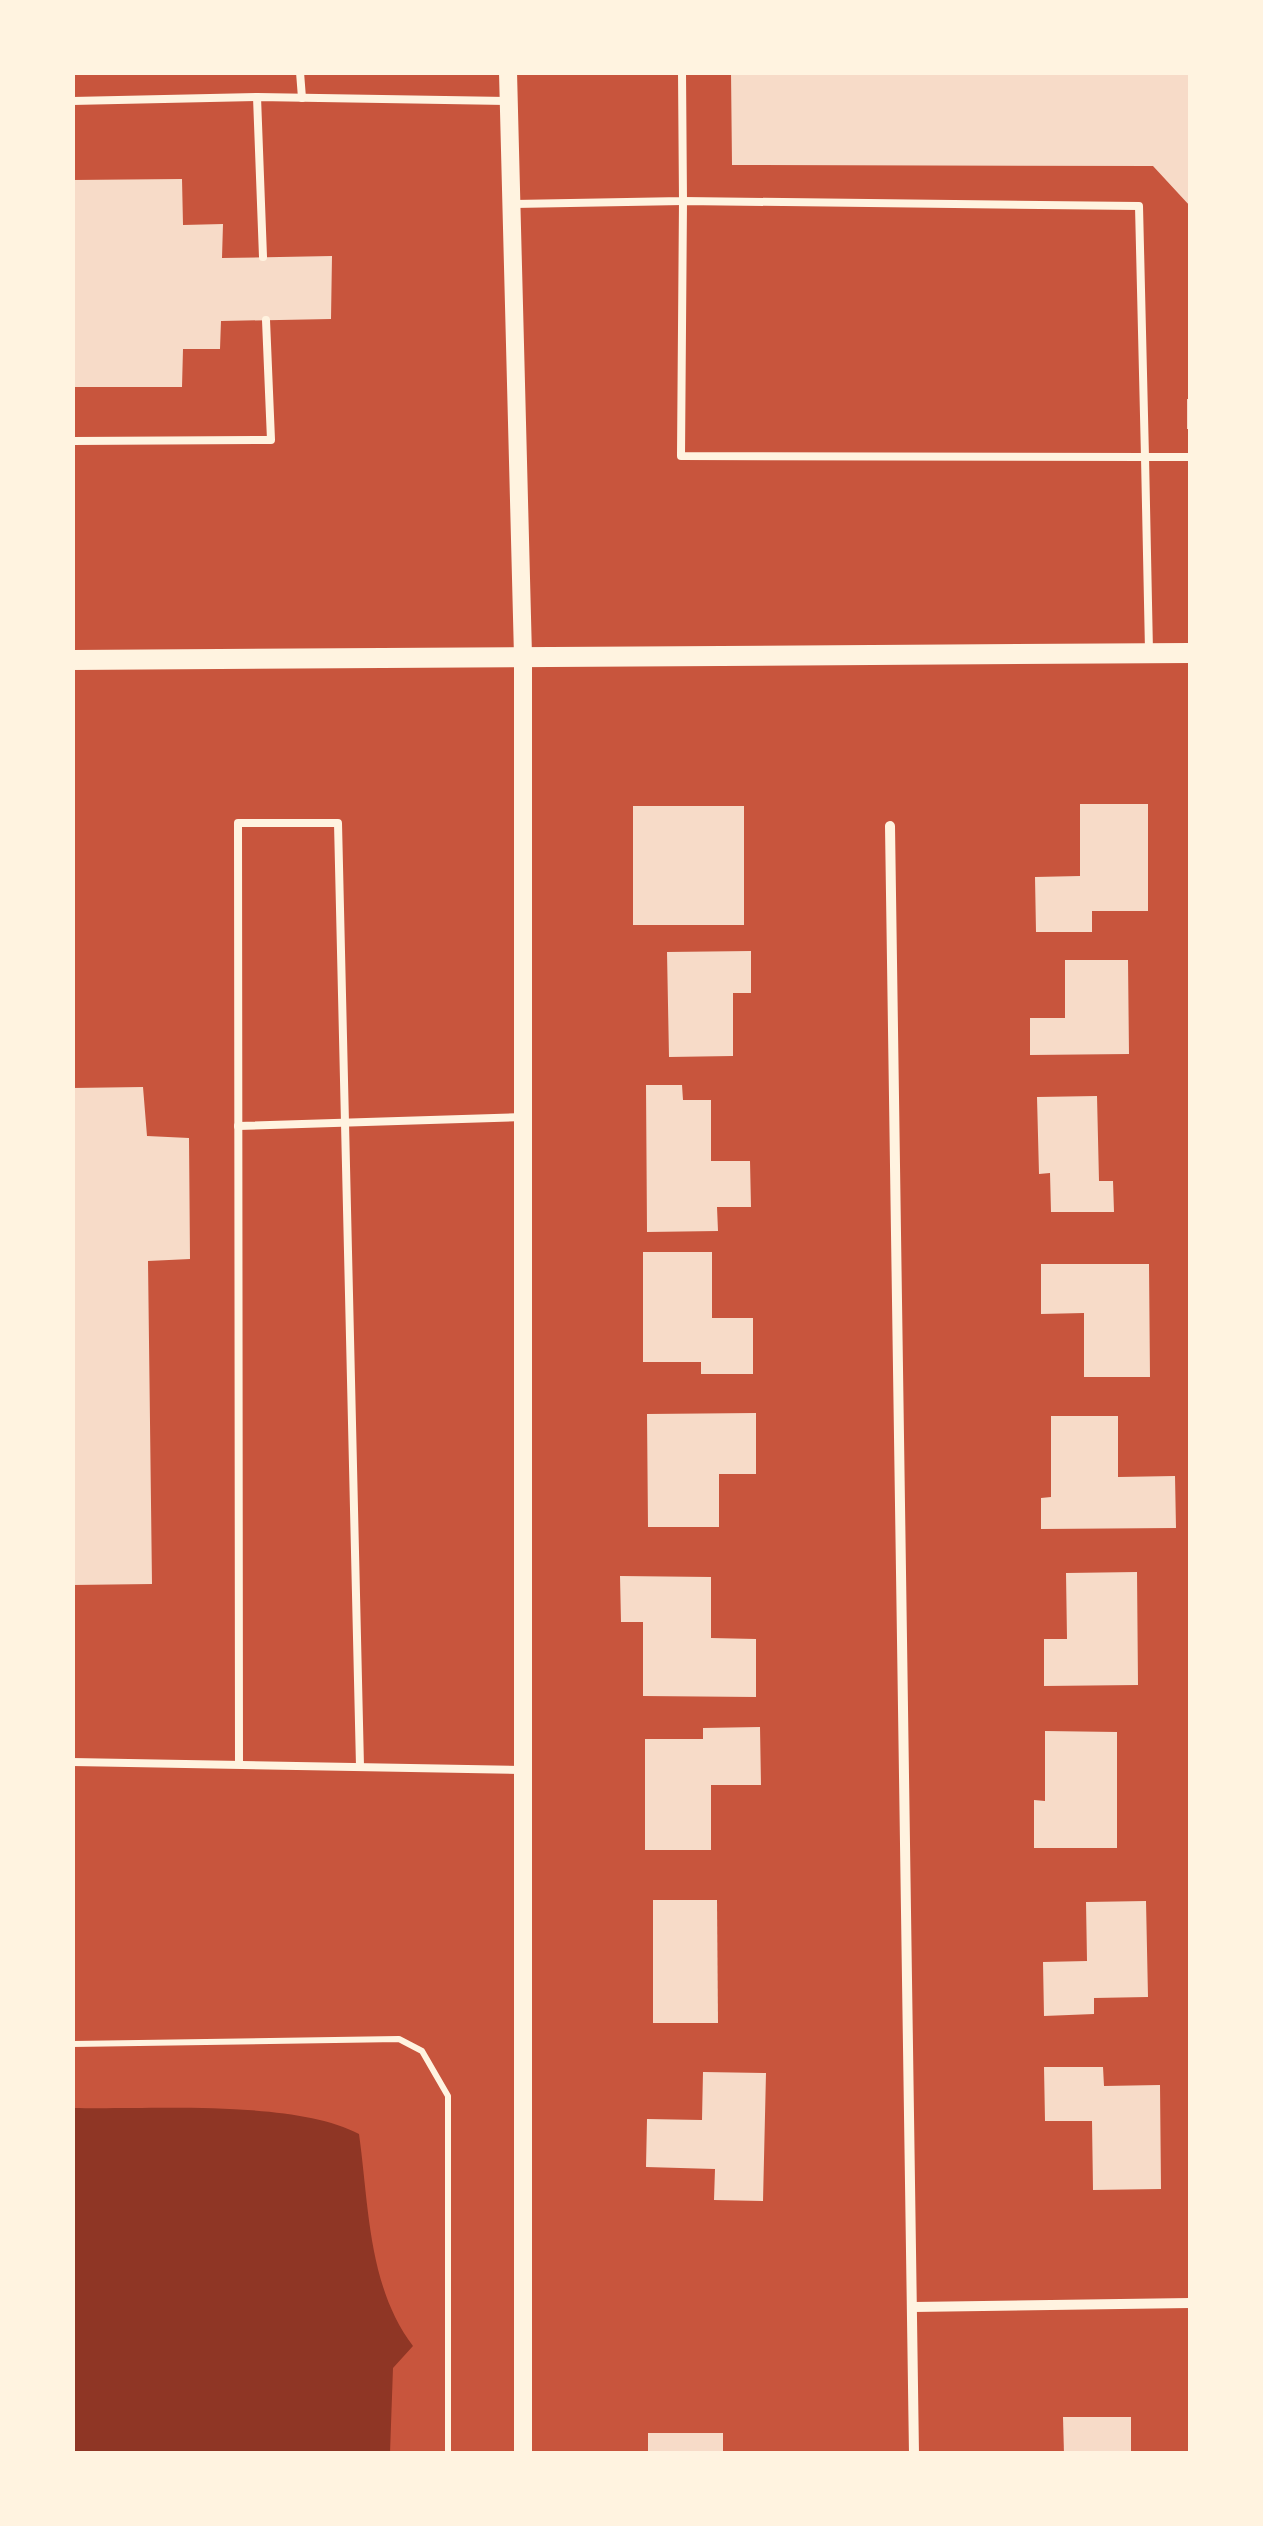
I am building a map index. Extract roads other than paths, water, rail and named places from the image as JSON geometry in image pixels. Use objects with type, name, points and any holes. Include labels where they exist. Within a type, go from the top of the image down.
[{"type":"main road","points":[[72,660],[1190,653]]},
{"type":"street","points":[[508,72],[523,656],[524,2454]]},
{"type":"street","points":[[890,826],[914,2454]]},
{"type":"street","points":[[913,2306],[1190,2303]]},
{"type":"lane","points":[[300,72],[302,98]]},
{"type":"lane","points":[[682,72],[681,456],[1190,457]]},
{"type":"lane","points":[[257,97],[263,257]]},
{"type":"lane","points":[[72,100],[257,97],[508,101]]},
{"type":"lane","points":[[510,204],[682,201],[1138,206],[1150,654]]},
{"type":"lane","points":[[72,440],[271,440],[266,320]]},
{"type":"lane","points":[[239,1764],[238,823],[338,822],[360,1766]]},
{"type":"lane","points":[[238,1126],[524,1117]]},
{"type":"lane","points":[[72,1762],[525,1770]]}]
